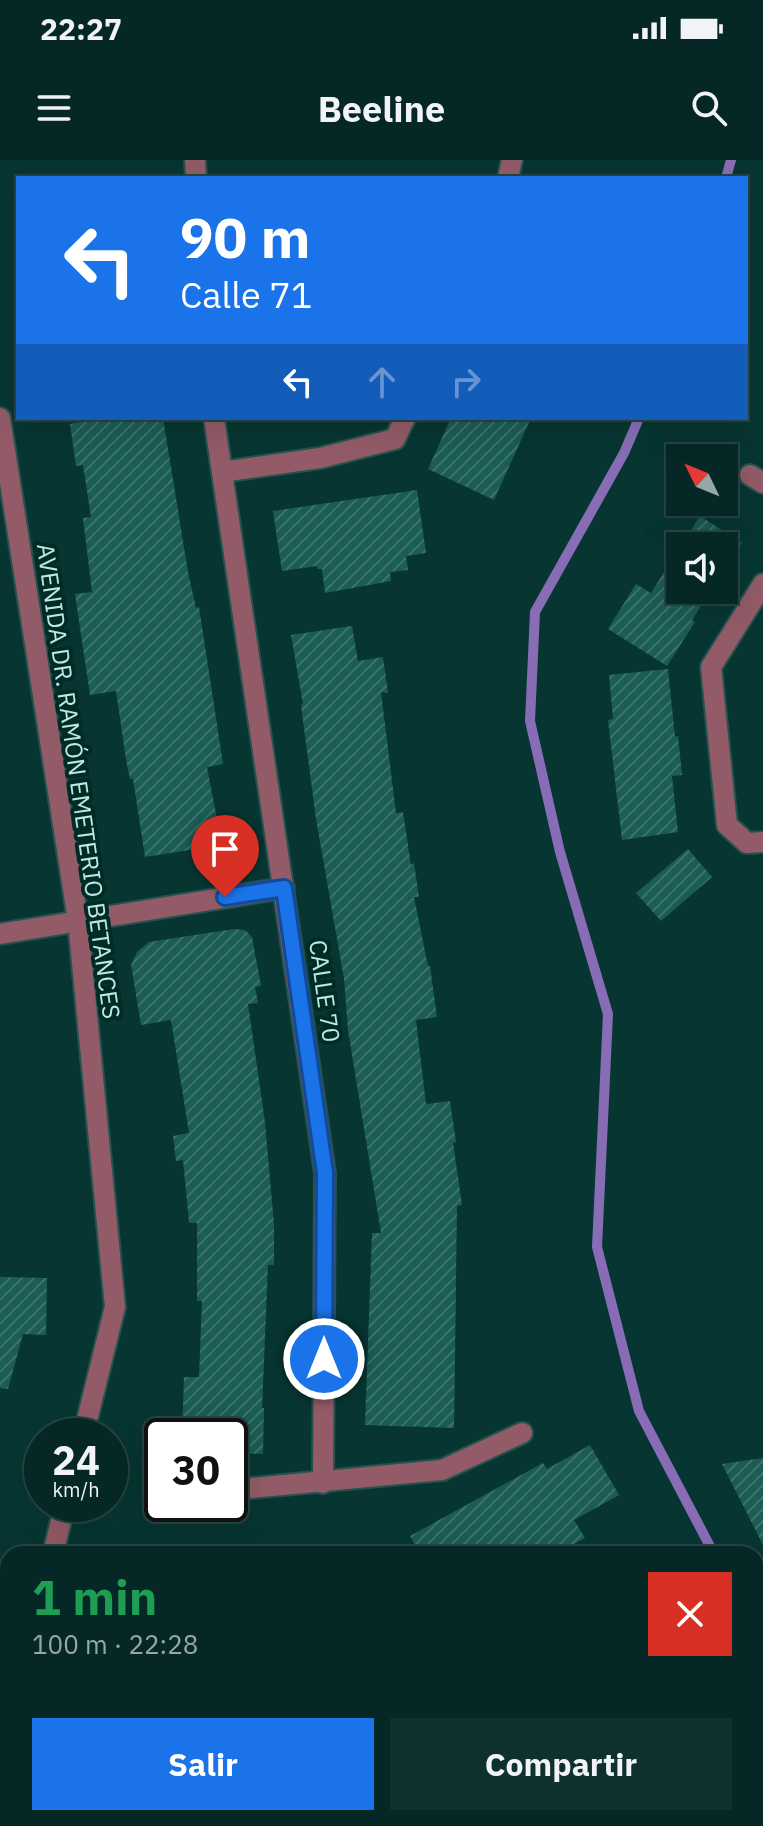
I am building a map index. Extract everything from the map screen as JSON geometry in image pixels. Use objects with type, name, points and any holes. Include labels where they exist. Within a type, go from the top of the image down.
[{"type":"street","name":"AVENIDA DR. RAMÓN EMETERIO BETANCES","points":[[0,418],[78,921],[115,1307],[87,1418]]},
{"type":"street","name":"CALLE 70","points":[[214,420],[325,1173],[323,1483]]},
{"type":"street","points":[[222,472],[320,458],[395,439],[404,420]]},
{"type":"street","points":[[763,584],[711,667],[727,825],[747,843],[763,842]]},
{"type":"street","points":[[0,934],[284,888]]},
{"type":"street","points":[[248,1489],[442,1470],[522,1433]]},
{"type":"street","points":[[55,1546],[61,1522]]},
{"type":"building","points":[[89,420],[163,420],[188,572],[196,608],[199,607],[223,764],[207,767],[222,845],[145,857],[116,691],[90,695],[75,594],[92,592],[83,518],[91,517],[83,465],[76,466],[70,424]]},
{"type":"building","points":[[450,420],[530,420],[494,500],[428,469]]},
{"type":"building","points":[[417,490],[426,553],[406,556],[408,570],[390,572],[391,581],[325,593],[322,569],[317,569],[317,566],[282,571],[273,511]]},
{"type":"building","points":[[700,516],[725,532],[690,532]]},
{"type":"building","points":[[666,569],[666,604],[702,604],[692,620],[695,622],[667,666],[608,629],[636,584],[651,593]]},
{"type":"building","points":[[352,626],[358,661],[383,657],[388,693],[381,692],[396,813],[403,812],[411,865],[414,863],[419,897],[414,897],[430,966],[437,1017],[416,1020],[426,1104],[450,1101],[456,1142],[453,1143],[462,1205],[457,1206],[454,1428],[365,1425],[372,1233],[381,1233],[348,1030],[344,979],[316,819],[303,704],[291,635]]},
{"type":"building","points":[[668,669],[682,775],[672,776],[678,832],[622,840],[608,720],[613,719],[609,675]]},
{"type":"building","points":[[688,849],[712,877],[661,921],[636,893]]},
{"type":"building","points":[[234,929],[245,930],[252,937],[261,986],[255,987],[258,1003],[248,1004],[265,1122],[274,1224],[274,1265],[268,1265],[263,1454],[248,1454],[248,1418],[183,1418],[184,1377],[199,1377],[202,1301],[197,1301],[197,1223],[189,1223],[183,1160],[176,1161],[173,1136],[189,1133],[171,1020],[141,1025],[131,965],[137,952],[149,942]]},
{"type":"building","points":[[0,1277],[47,1278],[46,1335],[23,1334],[8,1389],[0,1388]]},
{"type":"building","points":[[590,1445],[619,1495],[574,1520],[585,1538],[570,1546],[416,1546],[410,1536],[543,1463],[547,1469]]},
{"type":"building","points":[[763,1458],[763,1545],[722,1464]]},
{"type":"waterway","points":[[727,176],[731,160]]},
{"type":"waterway","points":[[638,420],[624,453],[535,612],[530,721],[560,852],[608,1014],[597,1247],[639,1411],[710,1546]]},
{"type":"route","points":[[225,897],[284,888],[325,1173],[324,1359]]}]
